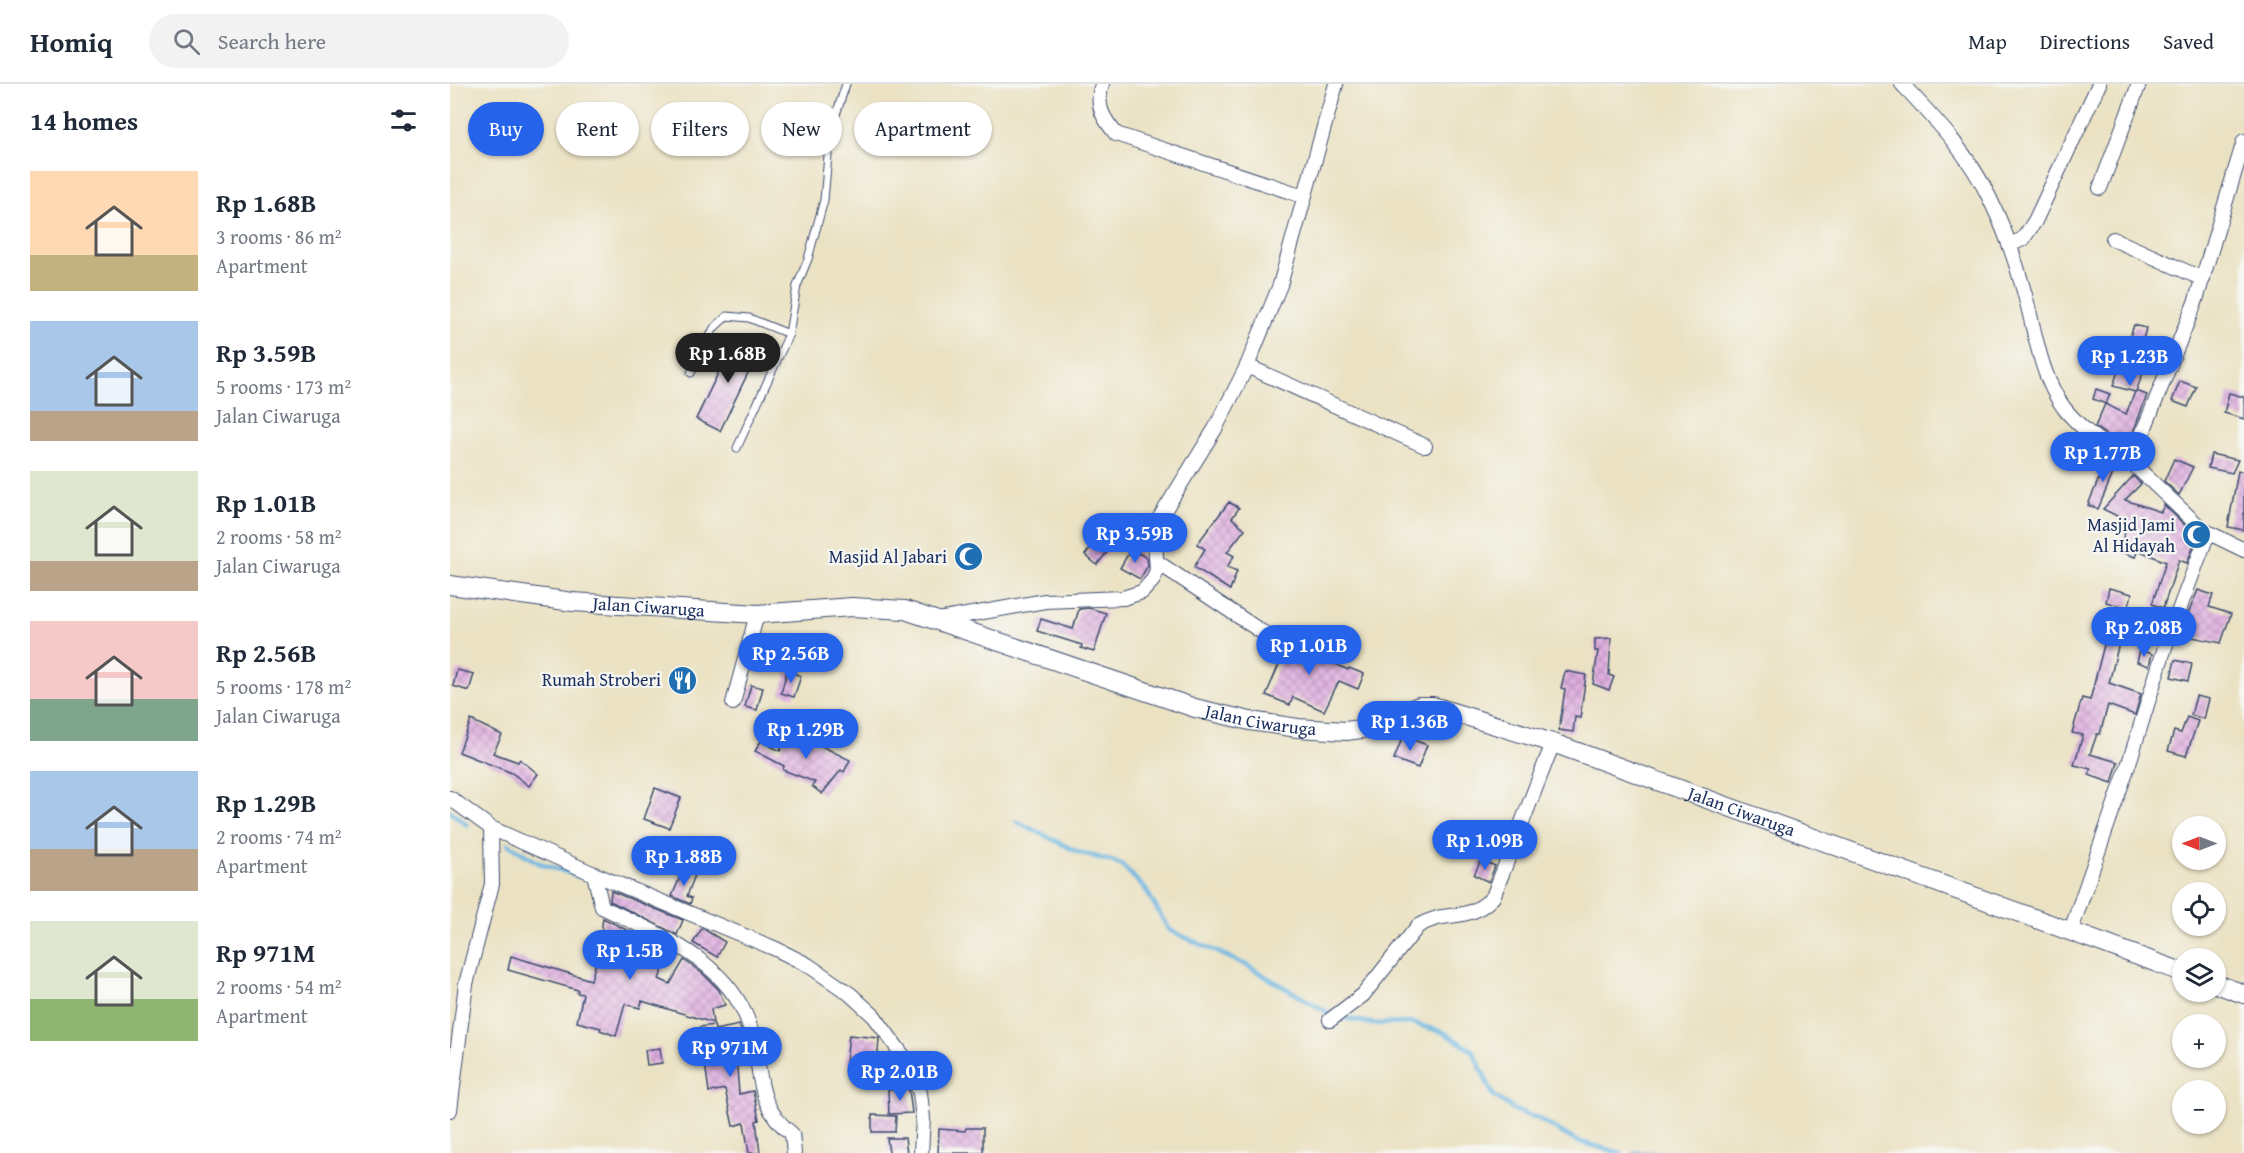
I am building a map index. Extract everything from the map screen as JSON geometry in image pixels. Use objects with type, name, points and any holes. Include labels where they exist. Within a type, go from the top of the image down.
[{"type":"street","points":[[1102,84],[1098,97],[1102,117],[1116,134],[1303,196]]},
{"type":"street","points":[[938,620],[1045,601],[1123,598],[1142,592],[1148,586],[1157,570],[1152,534],[1157,519],[1215,429],[1246,366],[1280,285],[1294,242],[1303,196],[1336,84]]},
{"type":"street","points":[[1902,84],[1962,149],[1990,198],[2009,245],[2042,362],[2052,389],[2064,408],[2084,429],[2131,462],[2182,512],[2208,533],[2244,550]]},
{"type":"street","points":[[2009,245],[2023,238],[2035,221],[2099,84]]},
{"type":"street","points":[[2100,188],[2139,84]]},
{"type":"street","points":[[2131,462],[2159,398],[2203,279],[2244,141]]},
{"type":"street","points":[[2113,239],[2203,279]]},
{"type":"street","points":[[1246,366],[1425,446]]},
{"type":"street","points":[[2071,930],[2165,646],[2208,533]]},
{"type":"street","points":[[1157,562],[1239,618],[1280,640]]},
{"type":"street","name":"Jalan Ciwaruga","points":[[450,585],[573,603],[757,615],[852,607],[904,610],[1195,708],[1250,722],[1298,729],[1346,731],[1368,729],[1419,706],[1433,706],[1553,743],[2172,968]]},
{"type":"street","points":[[733,703],[757,615]]},
{"type":"street","points":[[1330,1020],[1363,995],[1418,926],[1430,919],[1471,914],[1481,909],[1494,897],[1553,743]]},
{"type":"street","points":[[450,798],[491,828],[776,950],[808,965],[850,994],[874,1016],[909,1064],[920,1093],[923,1118],[921,1153]]},
{"type":"street","points":[[450,1110],[466,984],[492,884],[491,828]]},
{"type":"street","points":[[594,874],[602,907],[677,943],[707,967],[732,993],[751,1029],[761,1092],[777,1123],[792,1134],[794,1153]]},
{"type":"street","points":[[2226,988],[2244,994]]},
{"type":"lane","points":[[737,448],[789,334],[797,286],[808,259],[824,200],[830,133],[846,84]]},
{"type":"lane","points":[[691,373],[714,328],[727,316],[749,318],[789,334]]},
{"type":"building","points":[[2134,325],[2146,328],[2143,340],[2163,344],[2159,363],[2148,361],[2136,391],[2147,395],[2127,449],[2095,427],[2105,404],[2126,414],[2135,392],[2113,386]]},
{"type":"building","points":[[735,338],[759,350],[720,431],[696,419]]},
{"type":"building","points":[[2180,381],[2196,387],[2188,407],[2172,401]]},
{"type":"building","points":[[2096,389],[2110,394],[2106,404],[2093,399]]},
{"type":"building","points":[[2229,393],[2244,397],[2244,419],[2224,413]]},
{"type":"building","points":[[2211,454],[2238,460],[2232,473],[2208,468]]},
{"type":"building","points":[[2105,456],[2117,464],[2098,509],[2088,505],[2104,466],[2102,465]]},
{"type":"building","points":[[2174,459],[2193,467],[2179,495],[2164,481]]},
{"type":"building","points":[[2238,471],[2244,472],[2244,530],[2228,527]]},
{"type":"building","points":[[2133,476],[2141,484],[2125,500],[2161,512],[2164,505],[2197,537],[2187,563],[2179,560],[2163,608],[2152,604],[2166,562],[2138,550],[2135,557],[2118,551],[2129,522],[2103,509]]},
{"type":"building","points":[[1229,502],[1239,508],[1232,518],[1245,529],[1227,552],[1234,556],[1227,567],[1237,571],[1230,590],[1194,567],[1205,549],[1197,544]]},
{"type":"building","points":[[1095,542],[1107,552],[1097,565],[1085,555]]},
{"type":"building","points":[[1131,549],[1147,558],[1148,565],[1140,579],[1120,568]]},
{"type":"building","points":[[2109,588],[2132,594],[2128,608],[2106,602]]},
{"type":"building","points":[[2198,590],[2213,595],[2209,607],[2231,614],[2221,643],[2187,636],[2191,625],[2184,623]]},
{"type":"building","points":[[1089,608],[1106,613],[1094,652],[1081,648],[1082,645],[1037,631],[1041,619],[1073,629],[1079,609]]},
{"type":"building","points":[[2099,624],[2127,629],[2149,638],[2144,649],[2120,639],[2109,683],[2141,694],[2135,715],[2108,705],[2100,734],[2097,734],[2090,754],[2118,762],[2112,783],[2089,775],[2091,769],[2074,765],[2083,735],[2072,733],[2082,698],[2090,700],[2107,633],[2097,630]]},
{"type":"building","points":[[1291,636],[1315,646],[1312,653],[1348,670],[1349,668],[1364,674],[1358,689],[1339,681],[1324,711],[1293,697],[1290,705],[1266,695]]},
{"type":"building","points":[[1611,638],[1609,675],[1614,677],[1609,690],[1593,684],[1598,651],[1595,651],[1595,639]]},
{"type":"building","points":[[2140,650],[2152,654],[2149,666],[2137,662]]},
{"type":"building","points":[[2175,660],[2192,664],[2188,681],[2171,677]]},
{"type":"building","points":[[457,670],[474,674],[469,691],[453,686]]},
{"type":"building","points":[[787,671],[801,676],[794,697],[781,693]]},
{"type":"building","points":[[1565,671],[1586,675],[1580,718],[1575,717],[1573,732],[1559,730],[1565,689],[1561,688]]},
{"type":"building","points":[[751,685],[763,688],[757,710],[745,707]]},
{"type":"building","points":[[2196,696],[2209,699],[2204,719],[2191,715]]},
{"type":"building","points":[[2187,717],[2198,721],[2186,756],[2168,751],[2174,731],[2181,733]]},
{"type":"building","points":[[471,720],[502,735],[493,753],[518,762],[520,759],[538,774],[529,786],[512,773],[459,752]]},
{"type":"building","points":[[791,727],[801,731],[799,735],[850,760],[844,772],[841,770],[822,794],[812,786],[815,782],[783,770],[784,766],[755,751],[761,741],[780,751]]},
{"type":"building","points":[[1403,736],[1427,745],[1418,768],[1394,759]]},
{"type":"building","points":[[655,788],[681,798],[669,828],[644,819]]},
{"type":"building","points":[[1481,860],[1495,866],[1489,882],[1474,875]]},
{"type":"building","points":[[683,870],[695,875],[687,896],[692,898],[690,904],[672,896]]},
{"type":"building","points":[[611,891],[683,920],[677,935],[610,901]]},
{"type":"building","points":[[603,918],[670,952],[659,979],[670,984],[684,960],[703,974],[719,990],[725,1005],[711,1009],[713,1023],[642,1001],[640,1008],[625,1004],[616,1036],[600,1030],[601,1028],[577,1022],[583,994],[577,993],[578,990],[508,970],[511,956],[591,980],[602,942],[600,941]]},
{"type":"building","points":[[702,928],[725,942],[717,957],[693,943]]},
{"type":"building","points":[[714,1025],[715,1030],[739,1025],[741,1030],[744,1041],[739,1042],[741,1053],[736,1054],[739,1094],[753,1091],[759,1120],[756,1121],[760,1153],[749,1153],[744,1123],[733,1126],[725,1089],[709,1092],[700,1027]]},
{"type":"building","points":[[849,1035],[879,1038],[877,1066],[846,1063]]},
{"type":"building","points":[[660,1048],[662,1063],[647,1065],[645,1050]]},
{"type":"building","points":[[909,1089],[912,1113],[889,1114],[888,1090]]},
{"type":"building","points":[[872,1115],[896,1116],[895,1132],[872,1132]]},
{"type":"building","points":[[966,1128],[983,1128],[983,1153],[938,1153],[939,1129],[965,1131]]},
{"type":"building","points":[[887,1138],[905,1138],[907,1153],[889,1153]]},
{"type":"waterway","points":[[450,811],[467,825]]},
{"type":"waterway","points":[[1016,821],[1078,852],[1121,864],[1146,890],[1169,930],[1246,965],[1332,1015]]},
{"type":"waterway","points":[[508,844],[539,863],[582,877]]},
{"type":"waterway","points":[[1340,1017],[1374,1024],[1411,1023],[1443,1032],[1473,1051],[1493,1095],[1516,1111],[1537,1118],[1576,1141],[1621,1153]]},
{"type":"waterway","points":[[791,1126],[801,1132],[800,1150]]},
{"type":"waterway","points":[[1635,1153],[1660,1153]]},
{"type":"place","name":"Masjid Jami Al Hidayah","points":[[2196,535]]},
{"type":"place","name":"Masjid Al Jabari","points":[[968,557]]},
{"type":"place","name":"Rumah Stroberi","points":[[682,680]]}]
